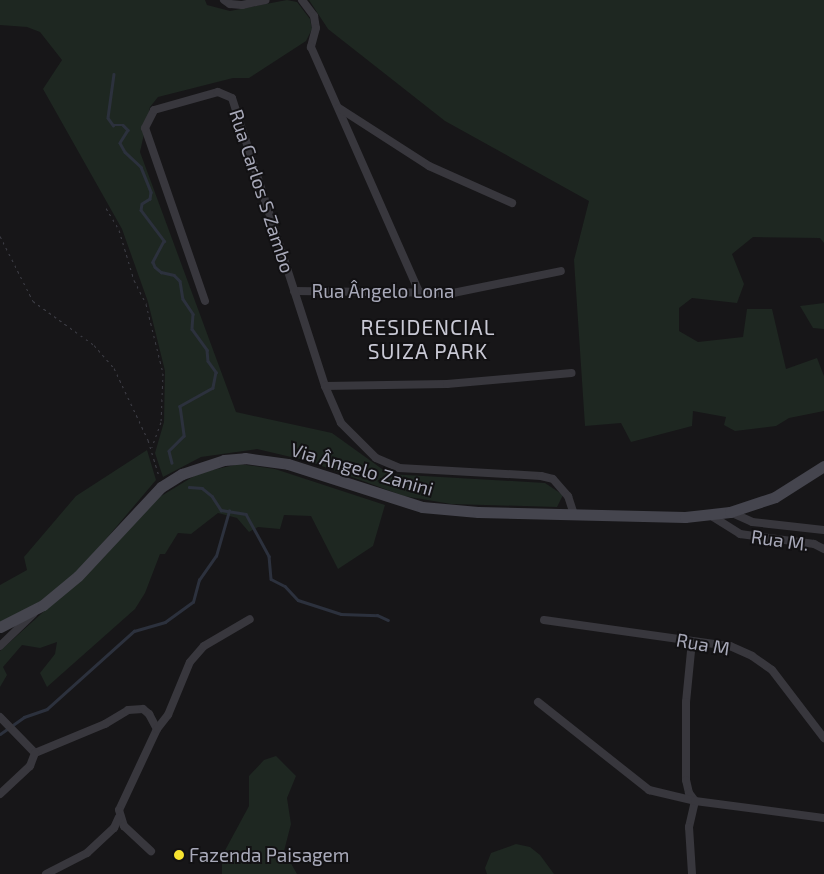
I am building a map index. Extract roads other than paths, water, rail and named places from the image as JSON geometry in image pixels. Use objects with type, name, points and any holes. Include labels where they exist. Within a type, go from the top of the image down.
[{"type":"street","points":[[224,0],[230,4],[242,4],[265,0]]},
{"type":"street","points":[[302,0],[314,16],[316,28],[311,47],[419,292]]},
{"type":"street","name":"Rua Carlos S Zambo","points":[[205,301],[145,128],[154,110],[218,92],[232,98],[324,386],[341,423],[376,458],[399,468],[541,476],[560,485],[568,496],[574,515]]},
{"type":"street","points":[[339,108],[429,166],[512,203]]},
{"type":"street","name":"Rua Ângelo Lona","points":[[294,291],[453,293],[561,271]]},
{"type":"street","points":[[324,386],[447,384],[572,373]]},
{"type":"street","name":"Via Ângelo Zanini","points":[[0,627],[42,605],[78,576],[162,487],[202,465],[245,458],[288,464],[422,507],[574,515],[710,515],[730,512],[775,497],[824,466]]},
{"type":"street","points":[[730,512],[752,522],[824,530]]},
{"type":"street","name":"Rua M.","points":[[710,515],[740,534],[814,544],[824,549]]},
{"type":"street","points":[[0,646],[42,605]]},
{"type":"street","points":[[46,874],[87,853],[114,828],[126,790],[157,730],[168,715],[190,662],[204,646],[250,619]]},
{"type":"street","name":"Rua M","points":[[544,620],[730,646],[752,656],[772,670],[824,738]]},
{"type":"street","points":[[692,641],[686,702],[686,780],[689,793],[695,802],[689,827],[692,874]]},
{"type":"street","points":[[538,702],[640,786],[695,802],[824,818]]},
{"type":"street","points":[[0,794],[30,766],[35,753],[136,708],[149,714],[157,730]]},
{"type":"street","points":[[0,716],[35,753]]},
{"type":"street","points":[[119,817],[135,838],[151,851]]},
{"type":"waterway","points":[[114,74],[108,118],[113,125],[123,125],[128,130],[120,143],[125,152],[141,167],[151,192],[150,199],[142,204],[141,210],[164,241],[153,262],[155,267],[161,272],[174,275],[180,281],[183,299],[193,314],[192,329],[207,350],[208,361],[216,372],[213,388],[180,406],[184,436],[169,451],[172,463]]},
{"type":"waterway","points":[[189,487],[202,488],[212,496],[221,510],[246,514],[269,556],[271,579],[285,586],[298,600],[341,614],[377,615],[388,620]]},
{"type":"waterway","points":[[0,734],[24,717],[47,709],[134,631],[165,622],[193,602],[199,580],[216,556],[229,511]]},
{"type":"place","name":"Fazenda Paisagem","points":[[179,855]]},
{"type":"district","name":"RESIDENCIAL SUIZA PARK","points":[[428,339]]}]
